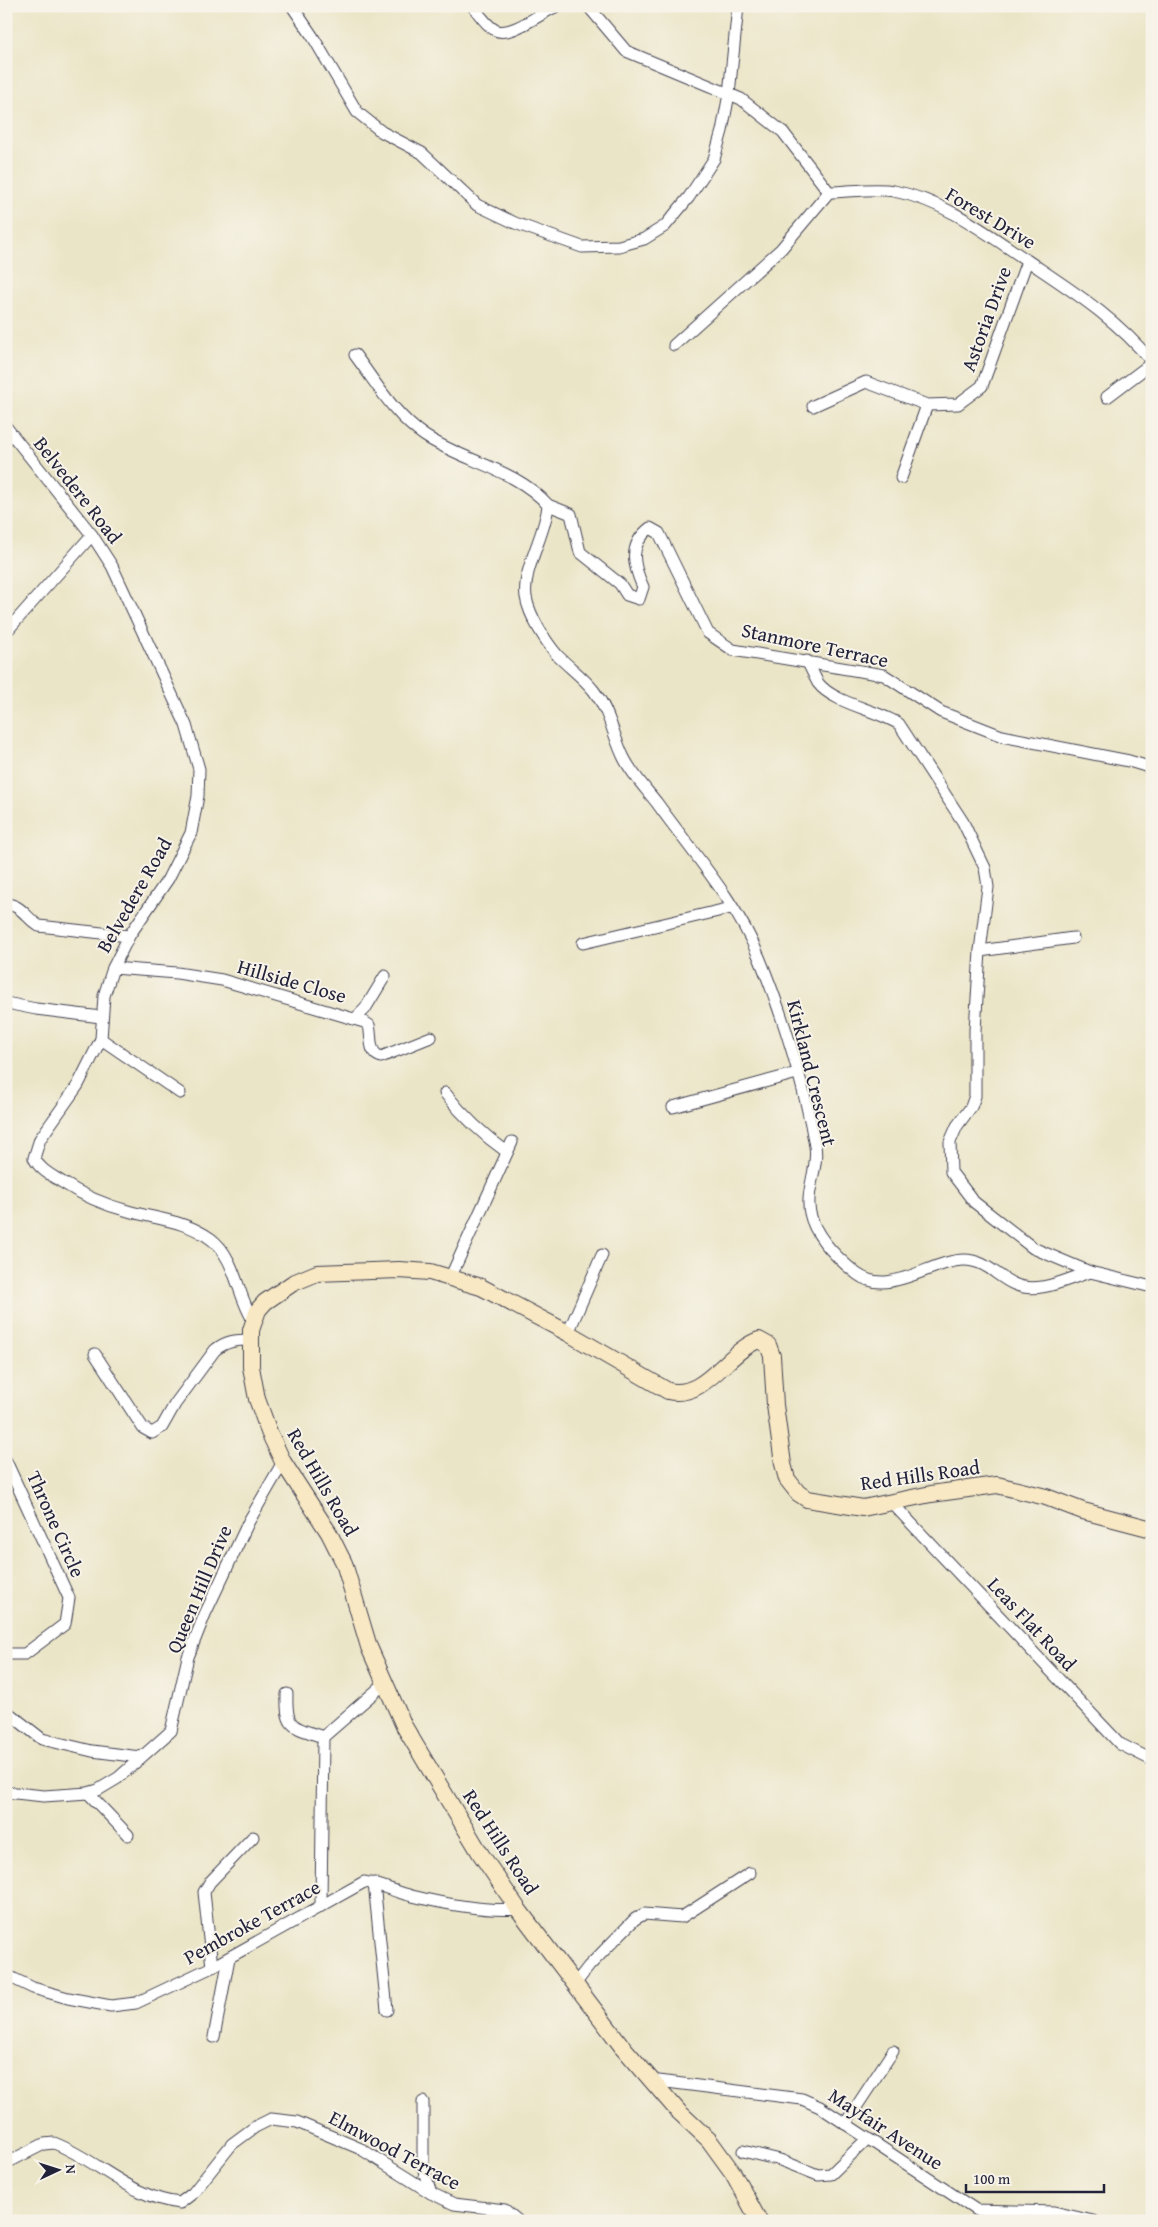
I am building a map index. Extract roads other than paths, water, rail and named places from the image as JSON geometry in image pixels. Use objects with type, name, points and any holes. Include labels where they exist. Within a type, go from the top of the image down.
[{"type":"main road","name":"Red Hills Road","points":[[759,2221],[733,2173],[709,2140],[678,2111],[651,2080],[518,1909],[474,1845],[404,1726],[369,1648],[344,1562],[329,1533],[283,1462],[257,1398],[251,1367],[250,1340],[253,1320],[258,1310],[276,1294],[293,1283],[317,1273],[399,1270],[430,1272],[451,1276],[480,1287],[568,1333],[615,1362],[668,1391],[678,1394],[688,1392],[714,1374],[747,1344],[758,1340],[768,1345],[772,1356],[775,1405],[783,1464],[787,1479],[798,1493],[816,1501],[863,1508],[931,1494],[997,1485],[1046,1497],[1083,1511],[1152,1529]]},
{"type":"street","points":[[292,6],[313,37],[357,112],[382,132],[422,153],[477,205],[515,223],[582,247],[619,246],[644,239],[665,226],[689,197],[714,159],[729,94],[738,6]]},
{"type":"street","points":[[473,6],[494,30],[503,32],[512,30],[557,6]]},
{"type":"street","points":[[588,6],[626,51],[741,99],[783,132],[829,192],[781,249],[674,345]]},
{"type":"street","name":"Forest Drive","points":[[829,192],[893,191],[944,208],[988,233],[1100,309],[1132,338],[1152,363]]},
{"type":"street","name":"Astoria Drive","points":[[813,406],[866,382],[927,406],[958,404],[982,386],[1027,261]]},
{"type":"street","points":[[355,355],[400,416],[424,435],[447,448],[509,475],[536,491],[548,505]]},
{"type":"street","points":[[1107,397],[1152,363]]},
{"type":"street","points":[[901,478],[927,406]]},
{"type":"street","name":"Belvedere Road","points":[[6,427],[92,535],[112,566],[146,635],[186,725],[199,769],[198,796],[191,833],[168,879],[129,936],[113,968],[104,996],[101,1017],[101,1039],[78,1084],[40,1139],[34,1158],[37,1164],[46,1172],[93,1198],[128,1211],[185,1226],[212,1240],[228,1260],[246,1309],[253,1320]]},
{"type":"street","name":"Stanmore Terrace","points":[[548,505],[571,514],[580,552],[620,584],[628,595],[639,599],[643,587],[635,569],[635,547],[640,536],[650,528],[659,533],[708,633],[733,650],[884,675],[942,712],[1002,736],[1129,761],[1152,768]]},
{"type":"street","name":"Kirkland Crescent","points":[[548,505],[547,516],[528,576],[526,596],[530,610],[557,655],[596,693],[610,717],[624,758],[731,908],[757,952],[769,980],[798,1073],[816,1149],[809,1210],[816,1229],[829,1247],[860,1276],[883,1282],[905,1279],[948,1262],[966,1260],[984,1264],[1014,1284],[1029,1288],[1044,1287],[1090,1272]]},
{"type":"street","points":[[6,632],[92,535]]},
{"type":"street","points":[[807,662],[819,684],[832,694],[888,717],[900,724],[963,822],[985,868],[988,887],[980,951],[974,1030],[975,1096],[971,1107],[957,1126],[950,1142],[951,1172],[974,1202],[1033,1248],[1090,1272],[1152,1287]]},
{"type":"street","points":[[6,904],[18,906],[39,926],[129,936]]},
{"type":"street","points":[[583,943],[731,908]]},
{"type":"street","points":[[980,951],[1073,938]]},
{"type":"street","name":"Hillside Close","points":[[113,968],[177,973],[222,980],[355,1020],[369,1025],[372,1050],[375,1054],[382,1057],[431,1037]]},
{"type":"street","points":[[355,1020],[365,1009],[385,976]]},
{"type":"street","points":[[6,1003],[36,1009],[101,1017]]},
{"type":"street","points":[[101,1039],[180,1093]]},
{"type":"street","points":[[673,1108],[798,1073]]},
{"type":"street","points":[[445,1093],[484,1136],[509,1147],[451,1276]]},
{"type":"street","points":[[568,1333],[602,1255]]},
{"type":"street","points":[[95,1354],[143,1428],[152,1433],[162,1427],[174,1404],[215,1350],[223,1343],[233,1340],[250,1340]]},
{"type":"street","name":"Throne Circle","points":[[6,1461],[69,1598],[65,1624],[25,1654],[6,1654]]},
{"type":"street","name":"Queen Hill Drive","points":[[6,1792],[44,1796],[88,1793],[98,1790],[118,1778],[171,1731],[188,1657],[205,1614],[249,1521],[283,1462]]},
{"type":"street","name":"Leas Flat Road","points":[[892,1503],[1120,1744],[1152,1760]]},
{"type":"street","points":[[321,1904],[322,1737],[384,1684]]},
{"type":"street","points":[[287,1694],[286,1717],[289,1722],[298,1728],[322,1737]]},
{"type":"street","points":[[6,1711],[42,1739],[92,1751],[140,1757]]},
{"type":"street","points":[[88,1793],[128,1835]]},
{"type":"street","points":[[212,1967],[204,1892],[210,1882],[253,1837]]},
{"type":"street","points":[[575,1984],[589,1966],[635,1919],[644,1914],[682,1917],[750,1873]]},
{"type":"street","name":"Pembroke Terrace","points":[[6,1976],[32,1988],[111,2006],[136,2003],[229,1958],[321,1904],[364,1882],[374,1883]]},
{"type":"street","points":[[387,2010],[374,1883],[412,1896],[477,1907],[502,1910],[518,1909]]},
{"type":"street","points":[[214,2037],[229,1958]]},
{"type":"street","points":[[845,2124],[893,2051]]},
{"type":"street","name":"Mayfair Avenue","points":[[651,2080],[802,2098],[820,2107],[975,2215],[1054,2212],[1093,2221]]},
{"type":"street","points":[[423,2102],[423,2168],[431,2193]]},
{"type":"street","name":"Elmwood Terrace","points":[[6,2163],[44,2144],[54,2143],[138,2192],[162,2201],[180,2203],[194,2193],[232,2144],[255,2127],[271,2119],[297,2122],[361,2148],[431,2193],[454,2204],[505,2210],[518,2221]]},
{"type":"street","points":[[743,2151],[780,2160],[818,2175],[831,2174],[867,2139]]}]
